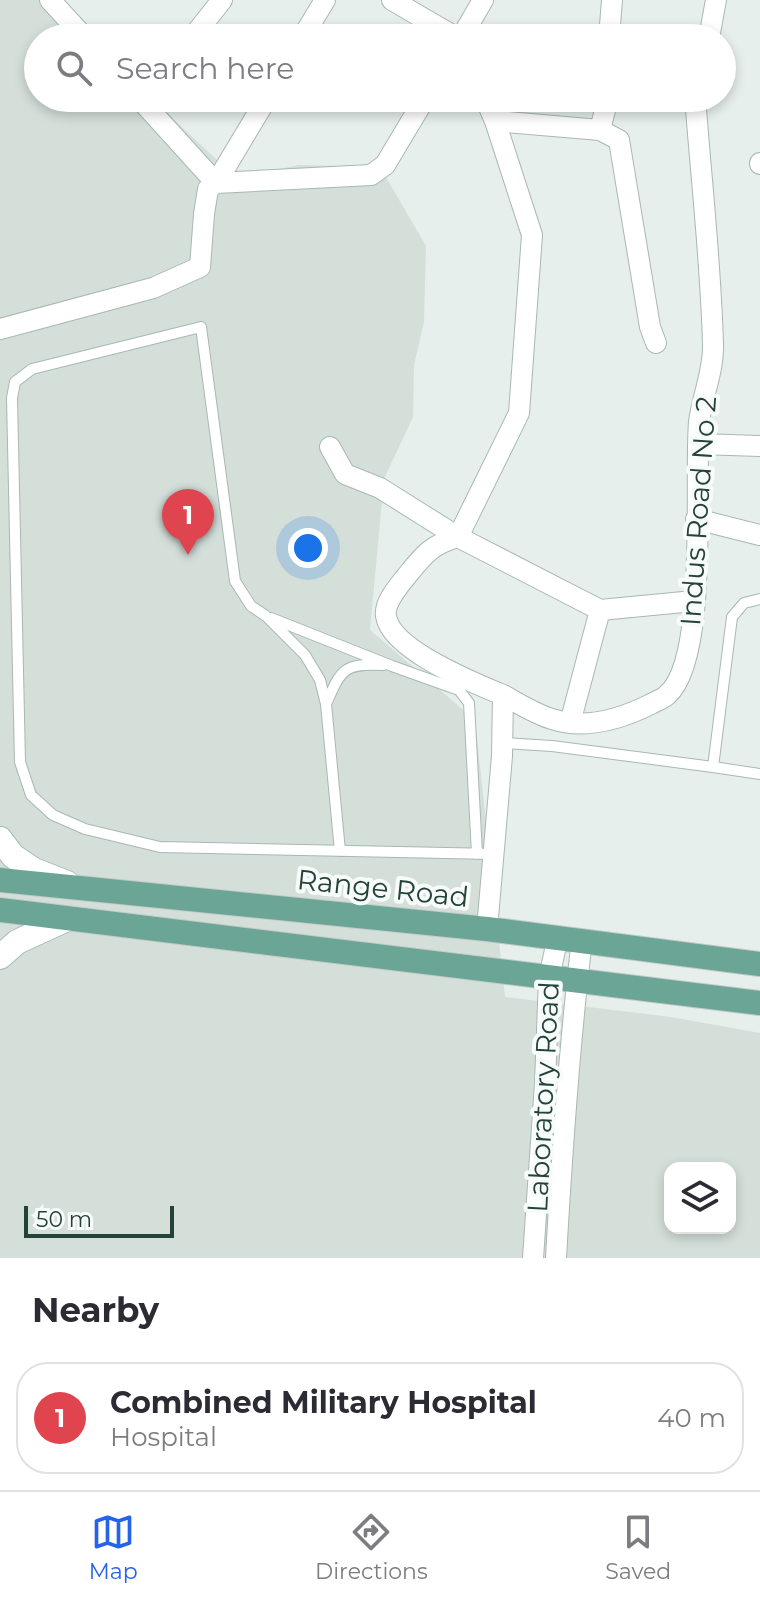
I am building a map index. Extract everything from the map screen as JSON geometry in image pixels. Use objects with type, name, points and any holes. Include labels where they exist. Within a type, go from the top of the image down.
[{"type":"main road","points":[[0,839],[13,856],[34,870],[79,888]]},
{"type":"main road","name":"Range Road","points":[[0,880],[487,929],[760,964]]},
{"type":"main road","points":[[0,910],[760,1003]]},
{"type":"main road","points":[[0,957],[17,942],[67,919]]},
{"type":"street","points":[[50,0],[72,24]]},
{"type":"street","points":[[203,24],[222,0]]},
{"type":"street","points":[[310,24],[325,0]]},
{"type":"street","points":[[392,0],[434,24]]},
{"type":"street","points":[[468,24],[483,0]]},
{"type":"street","points":[[610,24],[612,0]]},
{"type":"street","points":[[712,24],[716,0]]},
{"type":"street","points":[[153,112],[216,183]]},
{"type":"street","points":[[0,329],[153,288],[200,267],[208,189],[216,183],[259,112]]},
{"type":"street","points":[[216,183],[371,175],[385,165],[417,112]]},
{"type":"street","points":[[458,537],[519,413],[532,235],[491,112]]},
{"type":"street","points":[[600,130],[604,112]]},
{"type":"street","name":"Indus Road No 2","points":[[458,537],[440,542],[422,557],[396,589],[387,607],[386,618],[406,644],[450,673],[550,719],[570,723],[605,722],[633,713],[667,695],[682,675],[688,654],[699,548],[696,519],[700,422],[714,349],[696,112]]},
{"type":"street","points":[[495,121],[600,130],[619,140],[650,327],[656,343]]},
{"type":"street","points":[[699,444],[760,446]]},
{"type":"street","points":[[330,447],[345,474],[380,488],[458,537],[600,610],[694,601]]},
{"type":"street","points":[[696,519],[760,535]]},
{"type":"street","points":[[570,723],[600,610]]},
{"type":"street","points":[[487,929],[485,854],[502,743],[503,695]]},
{"type":"street","name":"Laboratory Road","points":[[533,1258],[549,977],[558,937]]},
{"type":"street","name":"Laboratory Road","points":[[556,1258],[564,1114],[582,940]]},
{"type":"lane","points":[[266,616],[459,690],[469,703],[485,854],[340,851],[160,847],[85,829],[53,815],[31,795],[20,762],[12,398],[15,382],[32,369],[201,327],[235,581],[251,606],[266,616],[305,655],[320,680],[326,704],[340,851]]},
{"type":"lane","points":[[713,767],[732,617],[744,603],[760,599]]},
{"type":"lane","points":[[326,704],[339,675],[350,668],[361,664],[392,666]]},
{"type":"lane","points":[[502,743],[552,746],[760,774]]},
{"type":"shaded area","points":[[0,0],[41,0],[68,24],[24,24],[24,112],[166,112],[236,178],[299,165],[380,167],[426,246],[424,322],[414,365],[413,417],[384,479],[370,630],[475,720],[505,997],[671,1017],[760,1033],[760,1258],[0,1258]]},
{"type":"place","name":"Combined Military Hospital","points":[[188,555]]}]
